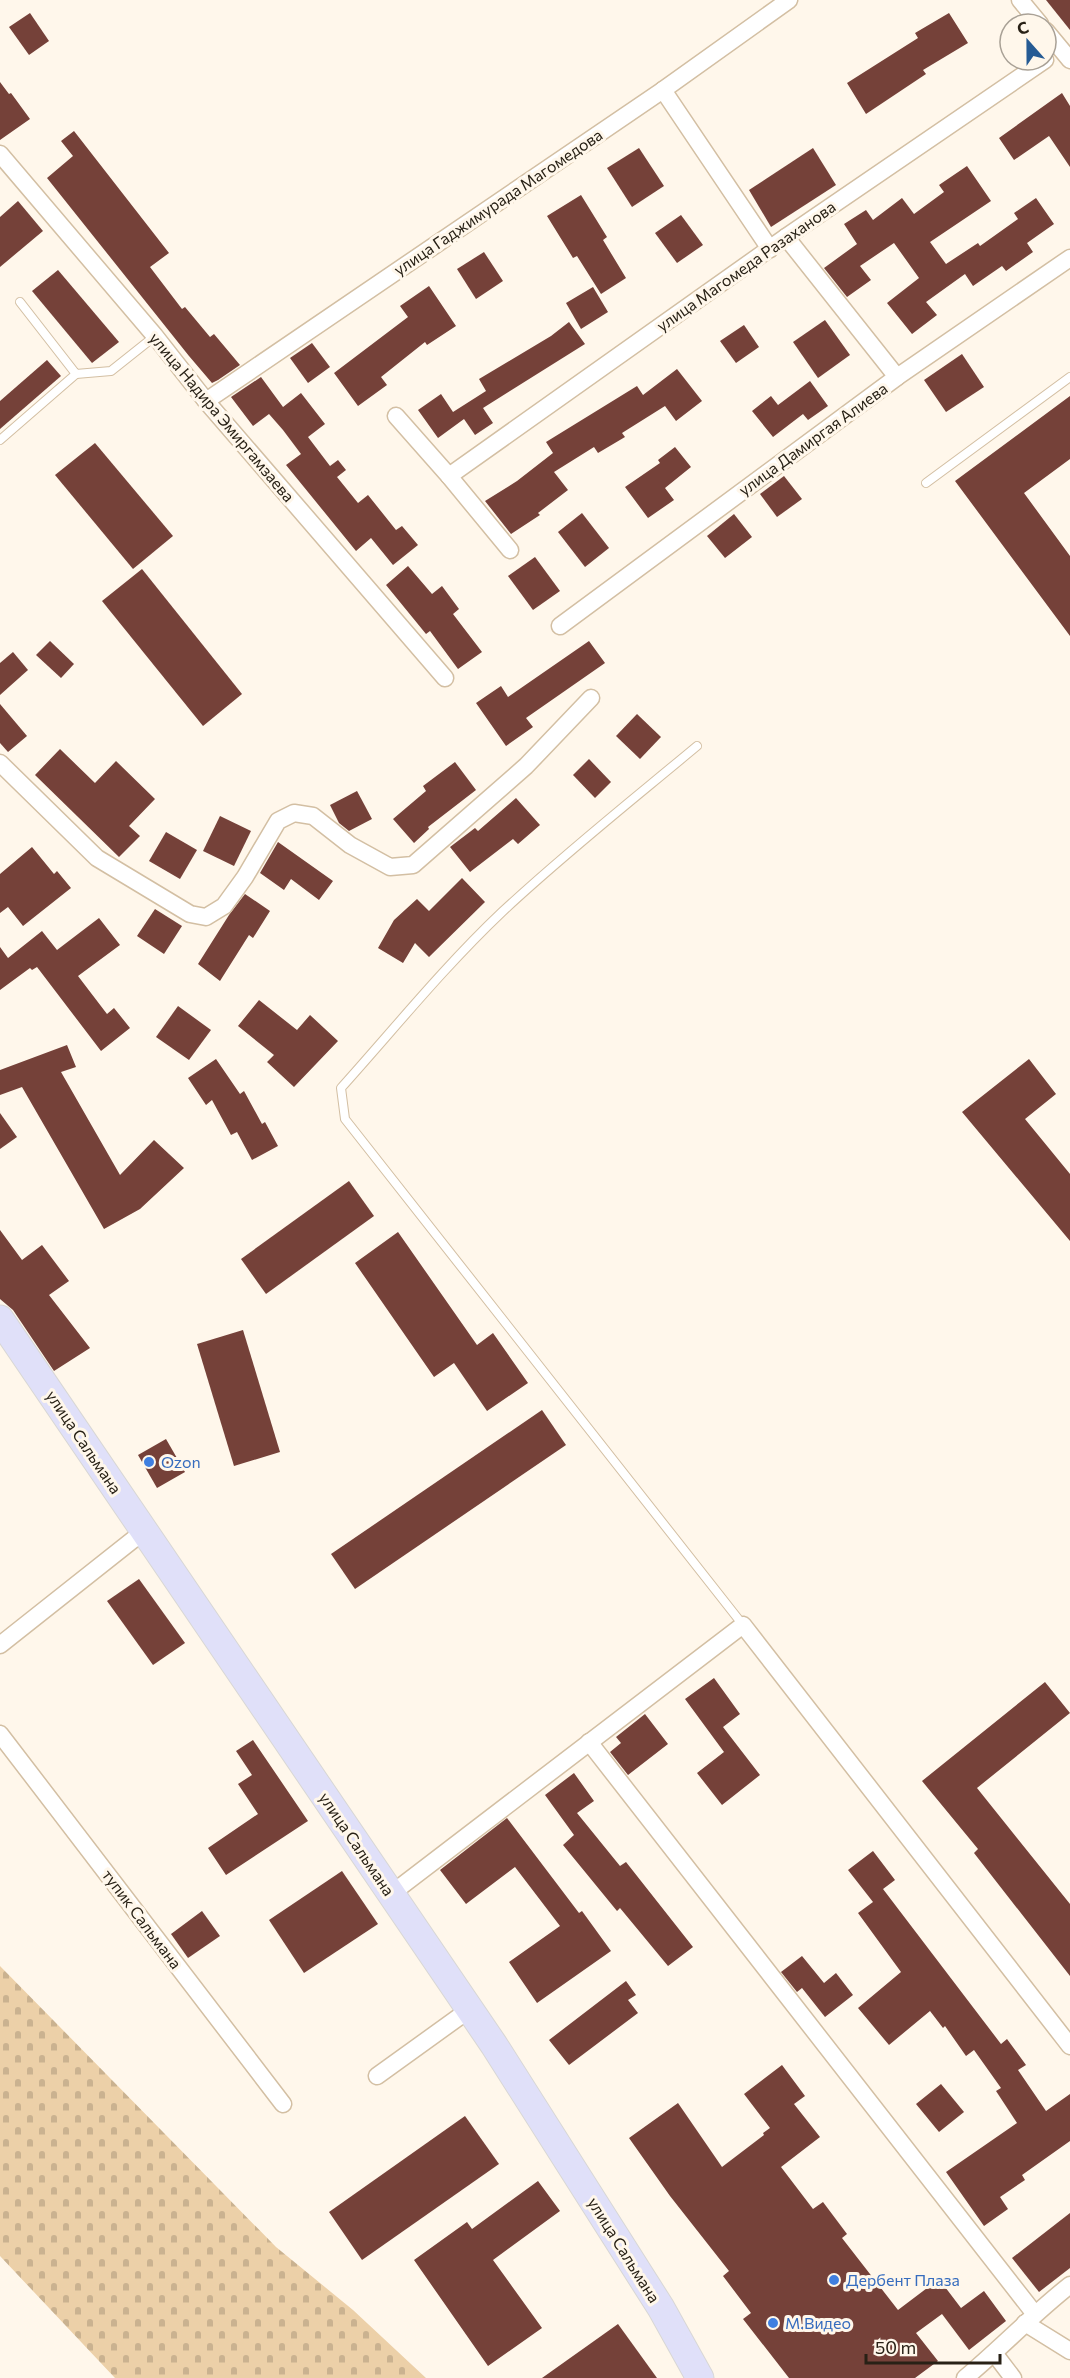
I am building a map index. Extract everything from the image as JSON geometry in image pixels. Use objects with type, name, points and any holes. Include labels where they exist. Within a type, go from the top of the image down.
[{"type":"main road","name":"улица Сальмана","points":[[0,1319],[470,2009],[661,2308],[700,2378]]},
{"type":"street","name":"улица Гаджимурада Магомедова","points":[[206,401],[663,90],[789,0]]},
{"type":"street","points":[[1020,0],[1030,12]]},
{"type":"street","name":"улица Магомеда Разаханова","points":[[449,476],[786,237],[1028,72]]},
{"type":"street","points":[[663,90],[770,249]]},
{"type":"street","name":"улица Надира Эмиргамзаева","points":[[0,154],[155,336],[206,401],[445,678]]},
{"type":"street","points":[[786,237],[897,377]]},
{"type":"street","name":"улица Дамиргая Алиева","points":[[560,626],[897,377],[1070,258]]},
{"type":"street","points":[[396,417],[449,476],[510,550]]},
{"type":"street","points":[[0,763],[97,858],[190,914],[206,917],[224,906],[245,877],[278,821],[294,813],[312,816],[350,845],[390,867],[413,865],[526,766],[591,698]]},
{"type":"street","points":[[0,1645],[144,1531]]},
{"type":"street","points":[[391,1894],[743,1625],[1070,2046]]},
{"type":"street","name":"тупик Сальмана","points":[[0,1734],[283,2103]]},
{"type":"street","points":[[589,1742],[1030,2318],[1070,2351]]},
{"type":"street","points":[[377,2076],[470,2009]]},
{"type":"street","points":[[964,2378],[1070,2285]]},
{"type":"street","points":[[994,2354],[1013,2378]]},
{"type":"lane","points":[[20,302],[76,374]]},
{"type":"lane","points":[[0,440],[76,374],[111,371],[155,336]]},
{"type":"lane","points":[[926,483],[1070,377]]},
{"type":"lane","points":[[697,746],[501,913],[447,968],[341,1088],[345,1119],[743,1625]]},
{"type":"green space","points":[[0,1966],[276,2247],[353,2310],[426,2378],[115,2378],[0,2256]]},
{"type":"building","points":[[1046,0],[1070,0],[1070,30],[1058,12]]},
{"type":"building","points":[[30,13],[49,41],[29,55],[9,27]]},
{"type":"building","points":[[949,13],[968,43],[923,70],[926,74],[866,114],[847,83],[918,38],[915,33]]},
{"type":"building","points":[[0,82],[30,119],[0,140]]},
{"type":"building","points":[[1062,93],[1070,106],[1070,167],[1049,136],[1014,160],[999,138]]},
{"type":"building","points":[[74,131],[169,253],[150,267],[182,309],[185,307],[210,337],[214,334],[240,365],[218,380],[212,383],[189,356],[47,178],[73,156],[61,141]]},
{"type":"building","points":[[639,148],[664,186],[632,207],[607,168]]},
{"type":"building","points":[[813,148],[836,185],[771,227],[749,190]]},
{"type":"building","points":[[967,166],[991,201],[930,242],[946,264],[978,243],[980,246],[1018,219],[1014,213],[1036,198],[1054,224],[1027,243],[1033,252],[1006,271],[1002,266],[973,286],[965,274],[926,302],[937,315],[912,334],[887,303],[919,278],[894,243],[860,266],[871,280],[847,297],[824,268],[857,244],[844,224],[866,210],[873,220],[902,198],[914,214],[944,192],[939,185]]},
{"type":"building","points":[[581,195],[607,237],[603,240],[626,278],[601,294],[577,256],[573,258],[547,216]]},
{"type":"building","points":[[18,201],[43,231],[0,267],[0,217]]},
{"type":"building","points":[[681,215],[703,245],[677,263],[655,233]]},
{"type":"building","points":[[484,252],[503,281],[476,299],[457,269]]},
{"type":"building","points":[[58,270],[119,342],[92,363],[32,291]]},
{"type":"building","points":[[429,286],[456,326],[427,345],[425,342],[381,377],[387,385],[358,406],[334,373],[408,317],[400,306]]},
{"type":"building","points":[[593,287],[608,312],[581,329],[566,303]]},
{"type":"building","points":[[825,320],[850,355],[818,378],[793,342]]},
{"type":"building","points":[[569,322],[585,344],[483,408],[493,423],[475,435],[464,419],[438,438],[418,410],[441,394],[453,412],[486,391],[479,379],[551,336]]},
{"type":"building","points":[[744,325],[759,347],[736,363],[720,341]]},
{"type":"building","points":[[312,343],[330,367],[308,383],[290,358]]},
{"type":"building","points":[[962,354],[984,387],[946,412],[924,380]]},
{"type":"building","points":[[47,360],[61,376],[0,429],[0,401]]},
{"type":"building","points":[[677,369],[702,401],[676,421],[665,406],[622,433],[625,437],[598,453],[594,447],[554,472],[568,490],[538,513],[540,515],[511,534],[485,501],[517,481],[553,453],[546,442],[637,386],[643,395]]},
{"type":"building","points":[[261,377],[283,407],[301,393],[325,424],[308,437],[330,466],[338,460],[346,470],[337,477],[358,503],[368,495],[396,530],[402,526],[418,545],[393,565],[371,538],[356,551],[286,465],[301,454],[283,430],[269,414],[253,426],[231,397]]},
{"type":"building","points":[[810,381],[828,406],[808,420],[803,414],[773,437],[752,411],[771,396],[778,405]]},
{"type":"building","points":[[1070,396],[1070,459],[1024,493],[1070,556],[1070,636],[955,481]]},
{"type":"building","points":[[95,443],[173,536],[133,569],[55,475]]},
{"type":"building","points":[[675,447],[691,467],[665,488],[674,500],[648,518],[625,487],[660,463],[658,460]]},
{"type":"building","points":[[784,476],[802,499],[777,517],[760,494]]},
{"type":"building","points":[[582,513],[609,548],[585,567],[558,532]]},
{"type":"building","points":[[734,514],[752,537],[725,558],[707,536]]},
{"type":"building","points":[[535,557],[560,591],[533,610],[508,576]]},
{"type":"building","points":[[408,566],[432,594],[442,586],[459,609],[453,614],[482,652],[458,669],[430,631],[426,634],[386,585]]},
{"type":"building","points":[[142,569],[242,694],[203,726],[102,601]]},
{"type":"building","points":[[50,641],[74,664],[61,678],[36,655]]},
{"type":"building","points":[[589,641],[605,663],[526,718],[533,727],[506,746],[476,703],[501,686],[508,697]]},
{"type":"building","points":[[13,652],[28,670],[0,695],[0,663]]},
{"type":"building","points":[[0,704],[27,736],[8,752],[0,743]]},
{"type":"building","points":[[637,714],[661,737],[640,759],[616,736]]},
{"type":"building","points":[[60,749],[95,783],[116,761],[155,799],[129,826],[140,836],[119,857],[35,775]]},
{"type":"building","points":[[589,759],[611,782],[595,798],[573,775]]},
{"type":"building","points":[[455,762],[476,790],[428,827],[429,829],[414,843],[393,819],[426,791],[423,786]]},
{"type":"building","points":[[357,791],[372,819],[349,831],[339,823],[330,805]]},
{"type":"building","points":[[516,798],[540,825],[518,844],[513,839],[470,872],[450,847],[475,828],[478,831]]},
{"type":"building","points":[[220,816],[251,831],[234,866],[203,851]]},
{"type":"building","points":[[166,832],[197,850],[180,879],[149,861]]},
{"type":"building","points":[[278,842],[333,881],[319,900],[291,879],[284,890],[260,873]]},
{"type":"building","points":[[32,847],[54,874],[57,871],[71,888],[23,926],[8,907],[0,913],[0,874]]},
{"type":"building","points":[[462,878],[485,902],[429,957],[415,943],[403,963],[378,948],[394,920],[417,899],[429,911]]},
{"type":"building","points":[[245,894],[270,911],[253,938],[249,935],[220,981],[198,964]]},
{"type":"building","points":[[155,909],[182,926],[164,954],[137,936]]},
{"type":"building","points":[[99,918],[120,945],[78,976],[107,1014],[114,1008],[130,1028],[101,1051],[37,967],[32,970],[30,968],[0,990],[0,947],[8,958],[42,931],[57,950]]},
{"type":"building","points":[[259,1000],[297,1030],[310,1015],[338,1041],[294,1087],[267,1062],[274,1055],[238,1026]]},
{"type":"building","points":[[178,1006],[211,1030],[189,1060],[156,1037]]},
{"type":"building","points":[[67,1045],[76,1067],[61,1072],[120,1175],[154,1140],[184,1168],[140,1209],[104,1229],[22,1087],[0,1095],[0,1070]]},
{"type":"building","points":[[216,1059],[240,1094],[244,1091],[262,1124],[265,1122],[278,1146],[252,1160],[237,1132],[231,1135],[212,1100],[206,1105],[188,1078]]},
{"type":"building","points":[[1029,1059],[1056,1094],[1025,1119],[1070,1174],[1070,1241],[962,1112]]},
{"type":"building","points":[[0,1113],[17,1137],[0,1149]]},
{"type":"building","points":[[349,1181],[374,1216],[266,1294],[241,1259]]},
{"type":"building","points":[[0,1230],[22,1260],[42,1245],[69,1281],[49,1295],[90,1348],[54,1371],[13,1310],[0,1299]]},
{"type":"building","points":[[398,1232],[477,1345],[493,1333],[528,1383],[487,1411],[454,1363],[434,1377],[355,1263]]},
{"type":"building","points":[[243,1330],[280,1452],[234,1466],[197,1344]]},
{"type":"building","points":[[542,1410],[566,1445],[355,1589],[331,1554]]},
{"type":"building","points":[[166,1439],[185,1472],[157,1488],[138,1455]]},
{"type":"building","points":[[139,1579],[185,1643],[153,1665],[107,1601]]},
{"type":"building","points":[[714,1678],[740,1714],[723,1727],[760,1775],[722,1805],[697,1773],[724,1752],[685,1699]]},
{"type":"building","points":[[1045,1682],[1070,1713],[977,1788],[1070,1904],[1070,1976],[974,1853],[978,1849],[922,1781]]},
{"type":"building","points":[[645,1714],[668,1744],[628,1775],[610,1752],[621,1743],[616,1737]]},
{"type":"building","points":[[253,1740],[308,1821],[226,1875],[208,1848],[258,1814],[238,1784],[252,1775],[236,1751]]},
{"type":"building","points":[[574,1773],[594,1801],[577,1813],[620,1866],[626,1862],[693,1947],[668,1966],[620,1908],[617,1911],[563,1845],[574,1835],[545,1795]]},
{"type":"building","points":[[507,1818],[579,1913],[582,1911],[611,1951],[537,2003],[509,1962],[560,1926],[515,1867],[466,1904],[440,1870]]},
{"type":"building","points":[[873,1851],[895,1880],[883,1889],[1001,2044],[1007,2039],[1026,2065],[1018,2070],[1046,2111],[1070,2094],[1070,2141],[1022,2175],[1025,2180],[1000,2197],[1008,2209],[984,2226],[946,2172],[1017,2123],[996,2091],[1001,2088],[974,2050],[966,2056],[945,2026],[943,2028],[930,2011],[889,2045],[858,2008],[901,1972],[858,1913],[873,1902],[848,1870]]},
{"type":"building","points":[[342,1871],[378,1924],[304,1973],[269,1920]]},
{"type":"building","points":[[202,1911],[220,1936],[188,1958],[171,1934]]},
{"type":"building","points":[[802,1956],[824,1983],[836,1973],[853,1995],[825,2017],[802,1988],[797,1992],[781,1972]]},
{"type":"building","points":[[626,1981],[636,1995],[628,2000],[638,2013],[569,2065],[549,2040]]},
{"type":"building","points":[[782,2065],[805,2096],[794,2104],[820,2137],[781,2167],[813,2209],[823,2202],[847,2234],[842,2238],[898,2310],[939,2279],[961,2308],[984,2291],[1006,2321],[969,2350],[942,2314],[916,2333],[938,2361],[915,2378],[789,2378],[743,2319],[751,2313],[723,2276],[729,2271],[670,2196],[629,2138],[678,2103],[722,2167],[770,2128],[744,2094]]},
{"type":"building","points":[[941,2084],[964,2112],[939,2132],[916,2104]]},
{"type":"building","points":[[465,2116],[499,2164],[362,2260],[329,2212]]},
{"type":"building","points":[[538,2181],[560,2211],[493,2260],[542,2328],[488,2366],[414,2260],[467,2222],[472,2229]]},
{"type":"building","points":[[1070,2213],[1070,2268],[1039,2292],[1012,2258]]},
{"type":"building","points":[[618,2324],[657,2378],[542,2378]]},
{"type":"place","name":"Ozon","points":[[149,1462]]},
{"type":"place","name":"Дербент Плаза","points":[[834,2280]]},
{"type":"place","name":"M.Видео","points":[[773,2323]]}]
